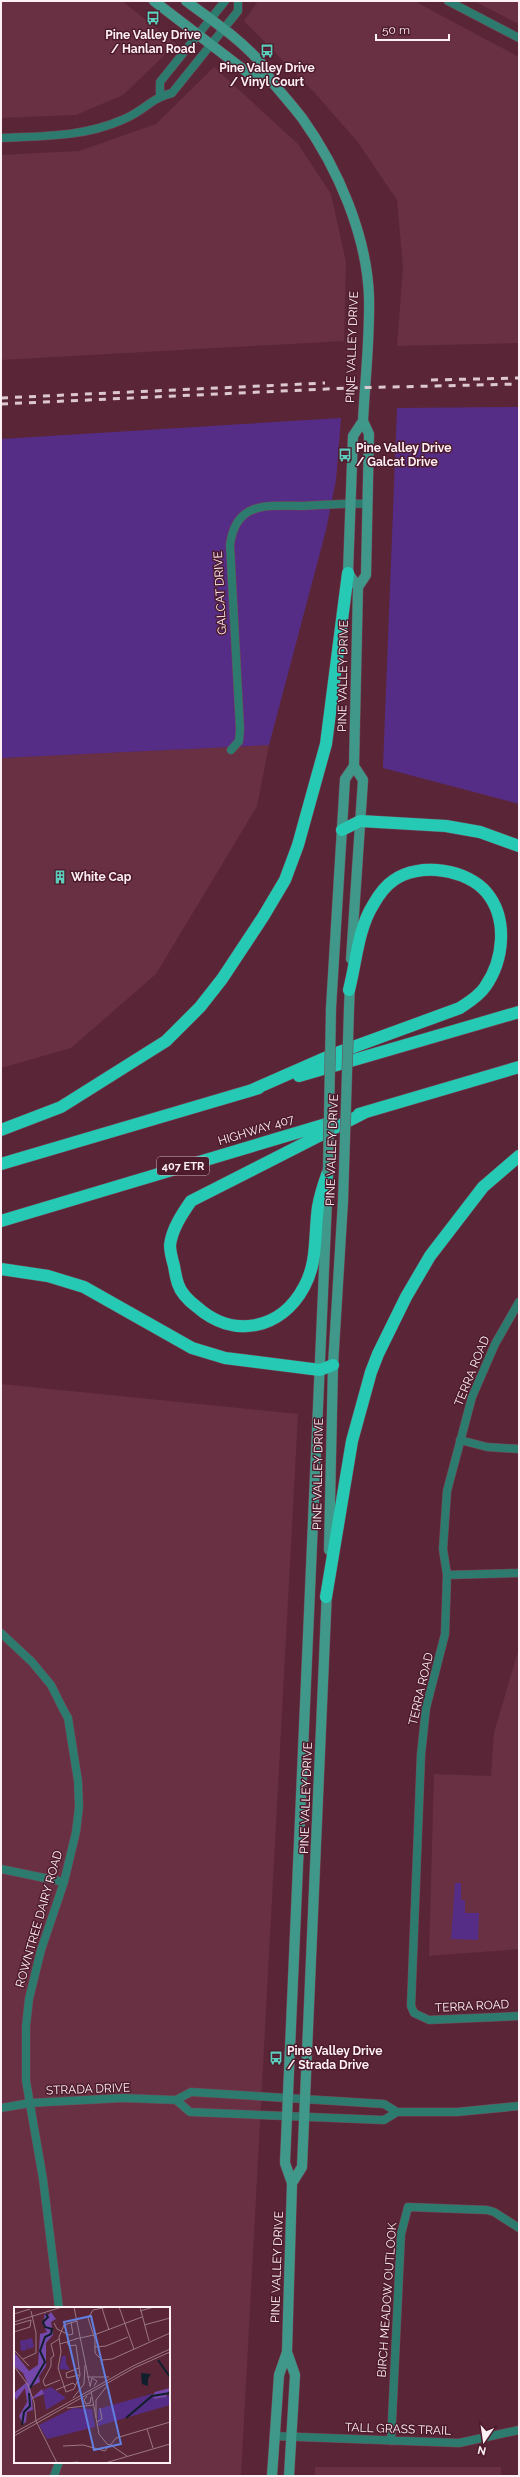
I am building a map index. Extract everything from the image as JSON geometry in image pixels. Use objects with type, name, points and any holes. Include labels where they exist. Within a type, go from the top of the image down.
[{"type":"highway","points":[[1,1130],[61,1107],[166,1041],[209,996],[263,917],[285,880],[298,846],[325,750],[348,573]]},
{"type":"highway","points":[[342,830],[360,822],[446,826],[480,832],[519,846]]},
{"type":"highway","points":[[252,1090],[334,1054],[460,1008],[477,996],[492,976],[502,943],[499,917],[487,893],[468,879],[446,872],[414,871],[395,879],[379,896],[365,922],[350,990]]},
{"type":"highway","points":[[1,1164],[519,1012]]},
{"type":"highway","name":"HIGHWAY 407","points":[[1,1220],[519,1067]]},
{"type":"highway","points":[[328,1172],[311,1271],[294,1303],[280,1316],[260,1324],[243,1326],[224,1325],[204,1314],[189,1301],[178,1284],[170,1245],[180,1217],[191,1201],[366,1112]]},
{"type":"highway","points":[[326,1597],[352,1441],[371,1372],[378,1354],[406,1297],[430,1256],[484,1187],[519,1156]]},
{"type":"highway","points":[[1,1269],[48,1276],[84,1286],[192,1348],[224,1358],[320,1370],[333,1365]]},
{"type":"main road","points":[[154,1],[252,76],[273,83]]},
{"type":"main road","name":"PINE VALLEY DRIVE","points":[[186,1],[223,28],[261,63],[273,83],[303,119],[327,157],[344,192],[358,234],[369,296],[363,421],[353,436],[352,504],[348,573]]},
{"type":"main road","name":"PINE VALLEY DRIVE","points":[[292,2183],[302,2167],[305,2118],[326,1597],[331,1515],[333,1365],[343,1201],[349,1009],[363,780],[354,766],[358,587],[366,575],[370,434],[363,421]]},
{"type":"main road","points":[[348,573],[358,587]]},
{"type":"main road","name":"PINE VALLEY DRIVE","points":[[328,1172],[331,1008],[345,778],[354,766]]},
{"type":"main road","name":"PINE VALLEY DRIVE","points":[[272,2476],[279,2375],[287,2352],[292,2183],[285,2163],[320,1370],[324,1198]]},
{"type":"main road","name":"PINE VALLEY DRIVE","points":[[287,2352],[295,2375],[289,2476]]},
{"type":"street","points":[[160,96],[160,82],[225,1]]},
{"type":"street","points":[[1,138],[65,136],[86,132],[111,124],[142,111],[160,96],[172,93],[210,43],[238,11],[238,1]]},
{"type":"street","points":[[448,1],[519,38]]},
{"type":"street","name":"GALCAT DRIVE","points":[[231,750],[238,741],[240,730],[230,545],[234,530],[245,514],[266,505],[368,504]]},
{"type":"street","name":"TERRA ROAD","points":[[519,1302],[501,1331],[472,1397],[447,1491],[443,1549],[447,1575],[446,1634],[426,1708],[421,1755],[411,2006],[414,2013],[429,2020],[519,2016]]},
{"type":"street","points":[[460,1440],[487,1446],[519,1449]]},
{"type":"street","points":[[447,1575],[519,1573]]},
{"type":"street","name":"ROWNTREE DAIRY ROAD","points":[[1,1633],[32,1662],[51,1685],[68,1718],[78,1781],[79,1807],[76,1832],[64,1882],[51,1915],[29,1999],[26,2081],[43,2179],[59,2307]]},
{"type":"street","points":[[1,1869],[64,1882]]},
{"type":"street","name":"STRADA DRIVE","points":[[1,2108],[30,2103],[123,2098],[176,2100],[191,2092],[384,2104],[397,2112]]},
{"type":"street","points":[[176,2100],[190,2112],[305,2118],[384,2120],[397,2112],[457,2112],[519,2106]]},
{"type":"street","name":"BIRCH MEADOW OUTLOOK","points":[[391,2441],[401,2234],[408,2207],[422,2206],[487,2210],[494,2212],[519,2228]]},
{"type":"street","name":"TALL GRASS TRAIL","points":[[274,2436],[459,2443],[519,2430]]},
{"type":"street","points":[[54,2476],[59,2463]]},
{"type":"shaded area","points":[[1,1],[122,1],[176,44],[123,95],[76,115],[1,118]]},
{"type":"shaded area","points":[[258,1],[414,1],[519,57],[519,343],[397,346],[403,267],[397,200],[357,141],[313,91],[244,21]]},
{"type":"shaded area","points":[[474,1],[519,1],[519,24]]},
{"type":"shaded area","points":[[214,67],[298,144],[331,194],[346,262],[344,341],[1,360],[1,155],[79,151],[156,124]]},
{"type":"shaded area","points":[[519,407],[519,804],[383,768],[397,408]]},
{"type":"shaded area","points":[[341,418],[336,480],[326,530],[269,745],[1,758],[1,439]]},
{"type":"shaded area","points":[[269,745],[257,806],[156,974],[71,1048],[1,1068],[1,758]]},
{"type":"shaded area","points":[[1,1384],[298,1414],[241,2476],[1,2476]]},
{"type":"shaded area","points":[[519,1648],[519,1949],[429,1956],[434,1774],[491,1776],[494,1733]]},
{"type":"shaded area","points":[[455,1883],[461,1883],[461,1900],[465,1900],[465,1913],[479,1913],[478,1940],[451,1939]]},
{"type":"shaded area","points":[[315,2467],[501,2467],[501,2476],[315,2476]]},
{"type":"railway","points":[[431,380],[519,378]]},
{"type":"railway","points":[[1,398],[325,383]]},
{"type":"railway","points":[[1,404],[348,388],[519,384]]},
{"type":"place","name":"Pine Valley Drive / Hanlan Road","points":[[153,18]]},
{"type":"place","name":"Pine Valley Drive / Vinyl Court","points":[[267,51]]},
{"type":"place","name":"Pine Valley Drive / Galcat Drive","points":[[345,455]]},
{"type":"place","name":"White Cap","points":[[60,877]]},
{"type":"place","name":"Pine Valley Drive / Strada Drive","points":[[276,2058]]}]
